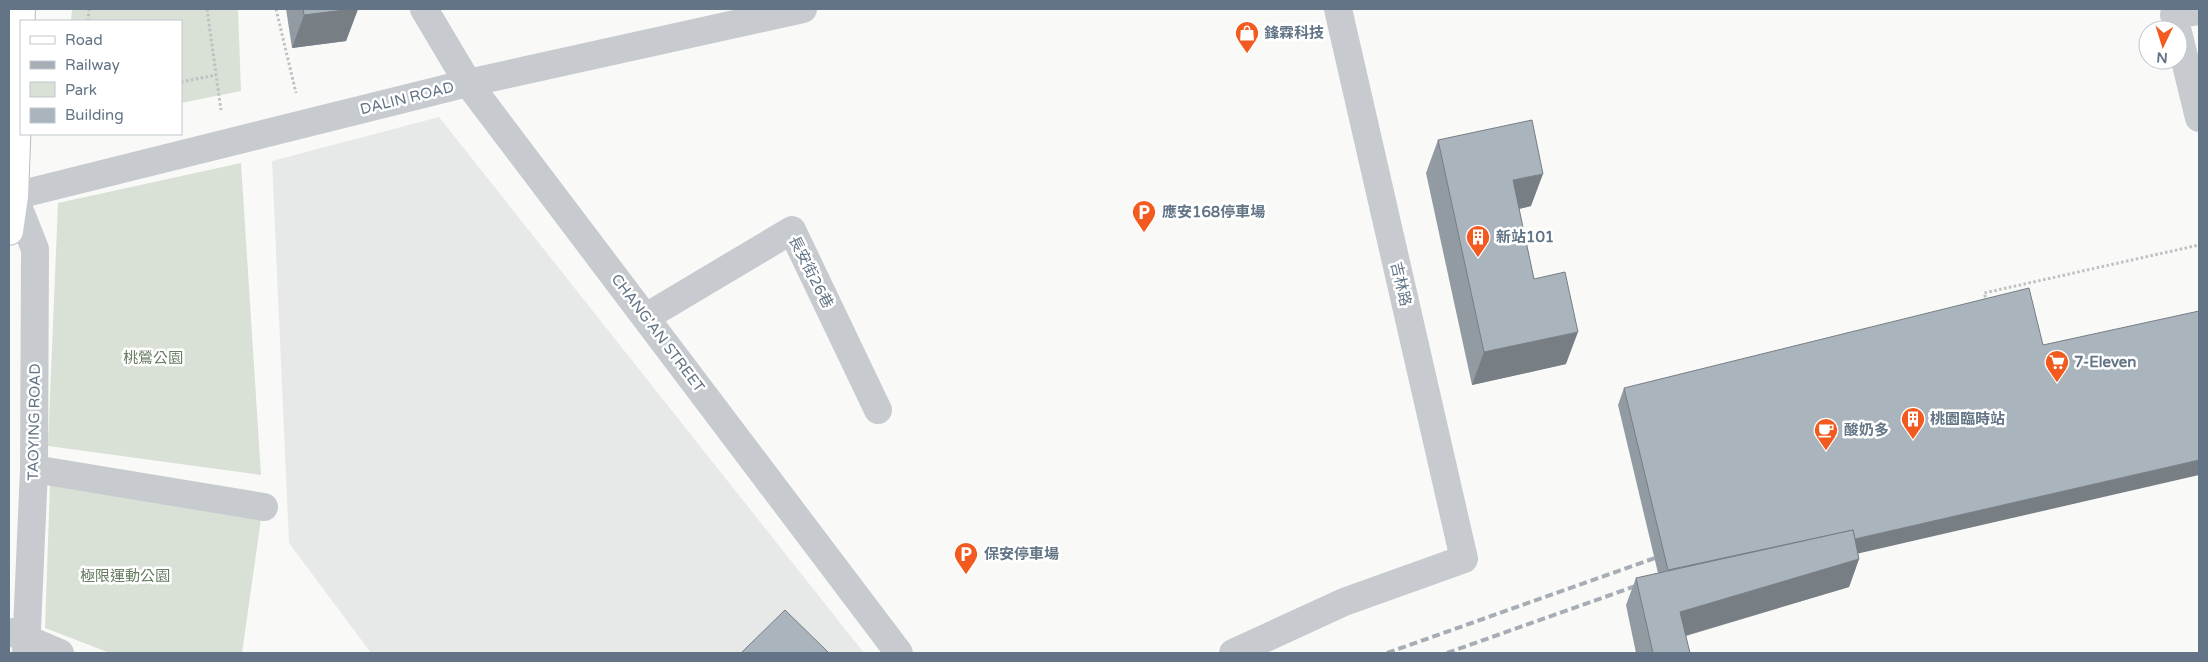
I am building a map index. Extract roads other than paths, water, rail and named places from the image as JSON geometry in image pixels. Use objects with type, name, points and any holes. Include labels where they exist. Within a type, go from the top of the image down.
[{"type":"main road","name":"TAOYING ROAD","points":[[9,230],[20,28]]},
{"type":"street","name":"CHANG'AN STREET","points":[[424,9],[468,83],[899,653]]},
{"type":"street","name":"DALIN ROAD","points":[[11,200],[226,143],[468,83],[803,9]]},
{"type":"street","name":"吉林路","points":[[1233,653],[1344,602],[1464,559],[1338,9]]},
{"type":"street","points":[[2180,19],[2199,118]]},
{"type":"street","name":"TAOYING ROAD","points":[[11,200],[35,249],[34,469],[21,641]]},
{"type":"street","name":"長安街26巷","points":[[646,317],[792,230],[878,410]]},
{"type":"street","points":[[34,469],[264,506]]},
{"type":"street","points":[[21,641],[60,653]]},
{"type":"railway","points":[[1387,653],[1669,553]]},
{"type":"railway","points":[[1447,653],[1644,583]]},
{"type":"place","name":"鋒霖科技","points":[[1247,54]]},
{"type":"place","name":"應安168停車場","points":[[1144,233]]},
{"type":"place","name":"新站101","points":[[1478,258]]},
{"type":"place","name":"7-Eleven","points":[[2057,383]]},
{"type":"place","name":"桃園臨時站","points":[[1913,440]]},
{"type":"place","name":"酸奶多","points":[[1826,451]]},
{"type":"place","name":"保安停車場","points":[[966,575]]},
{"type":"park label","name":"桃鶯公園","points":[[153,358]]},
{"type":"park label","name":"極限運動公園","points":[[125,576]]}]
